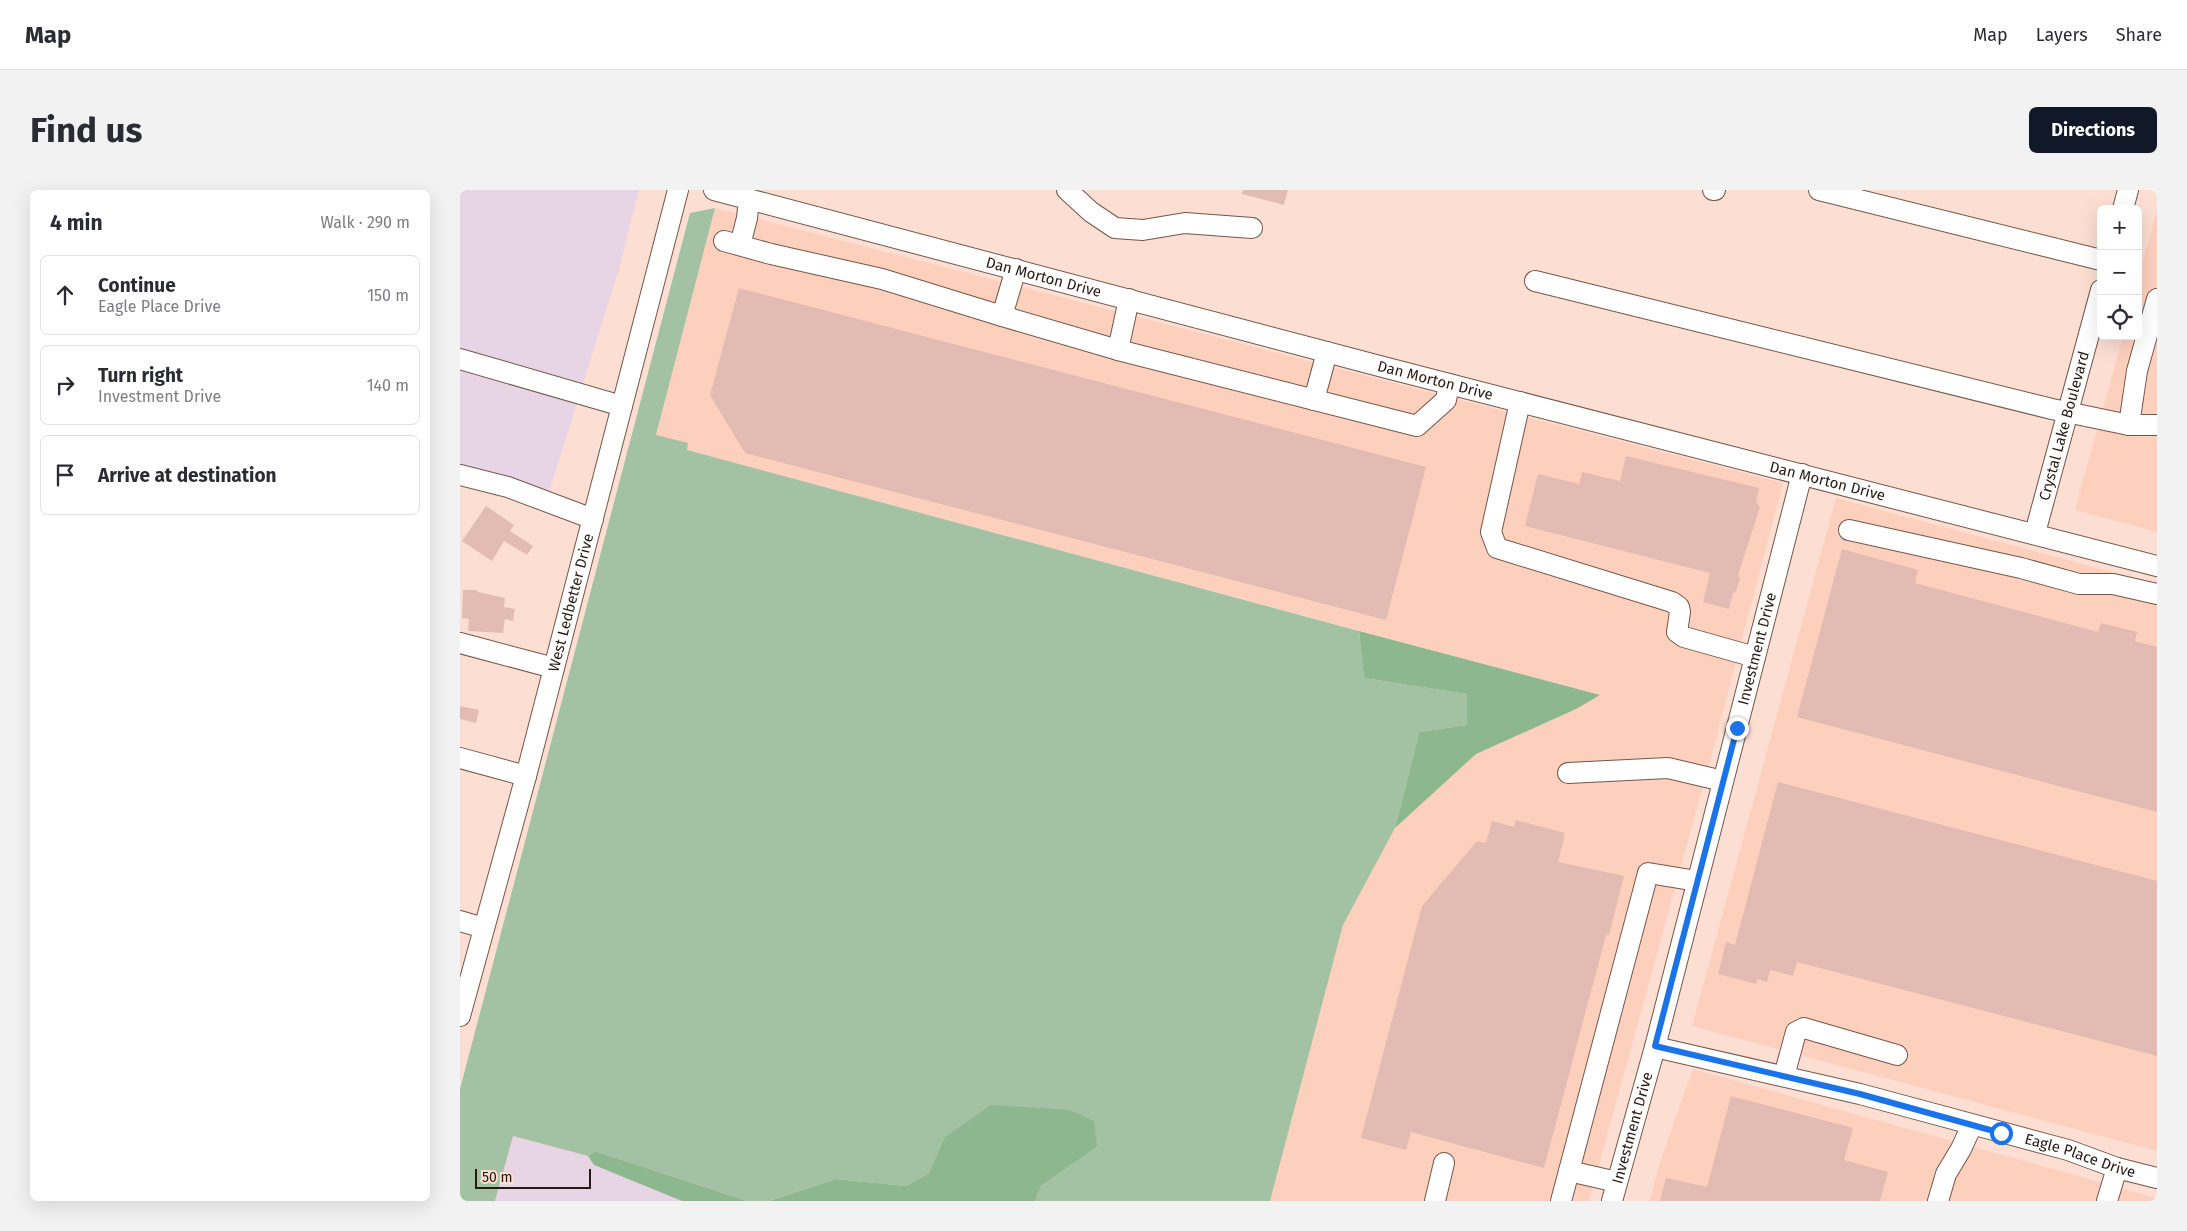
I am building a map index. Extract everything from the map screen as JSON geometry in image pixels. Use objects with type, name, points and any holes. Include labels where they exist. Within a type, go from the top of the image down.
[{"type":"street","name":"West Ledbetter Drive","points":[[460,1016],[465,980],[484,928],[526,776],[678,190]]},
{"type":"street","name":"Dan Morton Drive","points":[[714,190],[1449,384],[2035,533],[2155,566]]},
{"type":"street","points":[[1067,190],[1091,212],[1116,228],[1143,230],[1185,223],[1252,228]]},
{"type":"street","points":[[1819,190],[2097,259]]},
{"type":"street","points":[[2124,205],[2128,190]]},
{"type":"street","points":[[749,199],[732,243],[882,279],[1180,367],[1417,426],[1446,400],[1449,384]]},
{"type":"street","points":[[1002,316],[1016,269]]},
{"type":"street","points":[[1535,281],[2068,412],[2129,425],[2157,425]]},
{"type":"street","name":"Crystal Lake Boulevard","points":[[2035,533],[2100,295]]},
{"type":"street","points":[[1118,350],[1129,299]]},
{"type":"street","points":[[2129,425],[2137,371],[2157,299]]},
{"type":"street","points":[[1314,400],[1327,352]]},
{"type":"street","points":[[460,359],[622,406]]},
{"type":"street","points":[[1520,402],[1491,532],[1497,548],[1672,602],[1679,607],[1680,612],[1677,632],[1684,637],[1755,656]]},
{"type":"street","name":"Investment Drive","points":[[1614,1192],[1655,1046],[1802,474]]},
{"type":"street","points":[[460,475],[508,487],[592,519]]},
{"type":"street","points":[[1849,530],[2021,568],[2079,584],[2113,584],[2152,593],[2155,566]]},
{"type":"street","points":[[460,643],[554,668]]},
{"type":"street","points":[[460,758],[526,776]]},
{"type":"street","points":[[1568,773],[1668,768],[1723,781]]},
{"type":"street","points":[[1560,1201],[1648,874],[1697,881]]},
{"type":"street","points":[[460,921],[484,928]]},
{"type":"street","points":[[1784,1076],[1796,1032],[1804,1028],[1897,1055]]},
{"type":"street","name":"Eagle Place Drive","points":[[1655,1046],[1860,1094],[2068,1150],[2117,1168],[2157,1178]]},
{"type":"street","points":[[1938,1201],[1946,1174],[1962,1149],[1972,1125]]},
{"type":"street","points":[[1435,1201],[1444,1163]]},
{"type":"street","points":[[2108,1201],[2117,1168]]},
{"type":"street","points":[[1569,1171],[1614,1192]]},
{"type":"shaded area","points":[[460,190],[639,190],[618,272],[549,492],[460,468]]},
{"type":"shaded area","points":[[715,208],[1783,483],[1714,746],[1589,1201],[1270,1201],[1343,925],[1395,828],[1476,754],[1576,709],[1600,695],[686,450],[688,444],[656,435]]},
{"type":"shaded area","points":[[2157,210],[2157,532],[2075,510],[2122,340],[2142,340],[2142,264]]},
{"type":"shaded area","points":[[1836,498],[2157,584],[2157,1151],[1692,1026]]},
{"type":"shaded area","points":[[1693,1069],[2157,1198],[2157,1201],[1650,1201],[1659,1165]]},
{"type":"shaded area","points":[[512,1136],[588,1156],[594,1165],[682,1201],[495,1201]]},
{"type":"green space","points":[[715,208],[656,435],[688,443],[687,450],[1359,631],[1364,678],[1467,694],[1467,725],[1419,732],[1395,828],[1343,925],[1270,1201],[1035,1201],[1041,1186],[1097,1147],[944,1138],[929,1173],[906,1186],[836,1179],[769,1201],[747,1201],[595,1151],[588,1156],[513,1136],[495,1201],[460,1201],[460,1089],[690,213]]},
{"type":"green space","points":[[1359,631],[1600,695],[1576,709],[1476,754],[1395,828],[1419,732],[1467,725],[1467,694],[1364,678]]},
{"type":"green space","points":[[991,1105],[1069,1110],[1094,1121],[1097,1147],[1041,1186],[1035,1201],[769,1201],[836,1179],[906,1186],[929,1173],[944,1138]]},
{"type":"green space","points":[[595,1151],[747,1201],[682,1201],[594,1165],[588,1156]]},
{"type":"building","points":[[1243,190],[1288,190],[1284,205],[1242,194]]},
{"type":"building","points":[[739,288],[1426,467],[1386,620],[745,453],[710,395]]},
{"type":"building","points":[[1626,456],[1759,488],[1756,502],[1760,507],[1738,575],[1740,578],[1736,591],[1733,593],[1729,609],[1703,602],[1710,573],[1525,526],[1538,474],[1579,484],[1582,472],[1620,481]]},
{"type":"building","points":[[486,506],[514,525],[510,531],[533,546],[527,555],[504,541],[492,561],[462,541]]},
{"type":"building","points":[[1842,549],[1918,570],[1915,583],[2098,632],[2101,623],[2137,632],[2135,641],[2157,647],[2157,812],[1797,717]]},
{"type":"building","points":[[463,590],[477,590],[478,592],[505,598],[504,607],[515,609],[513,621],[505,619],[503,633],[468,631],[469,619],[462,618]]},
{"type":"building","points":[[460,706],[479,710],[476,723],[460,719]]},
{"type":"building","points":[[1778,782],[2157,881],[2157,1056],[1797,962],[1793,976],[1770,970],[1767,982],[1757,979],[1756,984],[1718,974],[1726,942],[1735,945]]},
{"type":"building","points":[[1516,820],[1565,833],[1558,862],[1624,876],[1609,935],[1606,935],[1544,1168],[1411,1132],[1406,1150],[1361,1138],[1422,906],[1477,841],[1486,843],[1492,821],[1514,827]]},
{"type":"building","points":[[1731,1096],[1853,1128],[1844,1160],[1888,1172],[1880,1201],[1660,1201],[1666,1178],[1707,1187]]},
{"type":"route","points":[[1737,728],[1655,1046],[1860,1094],[2001,1133]]}]
